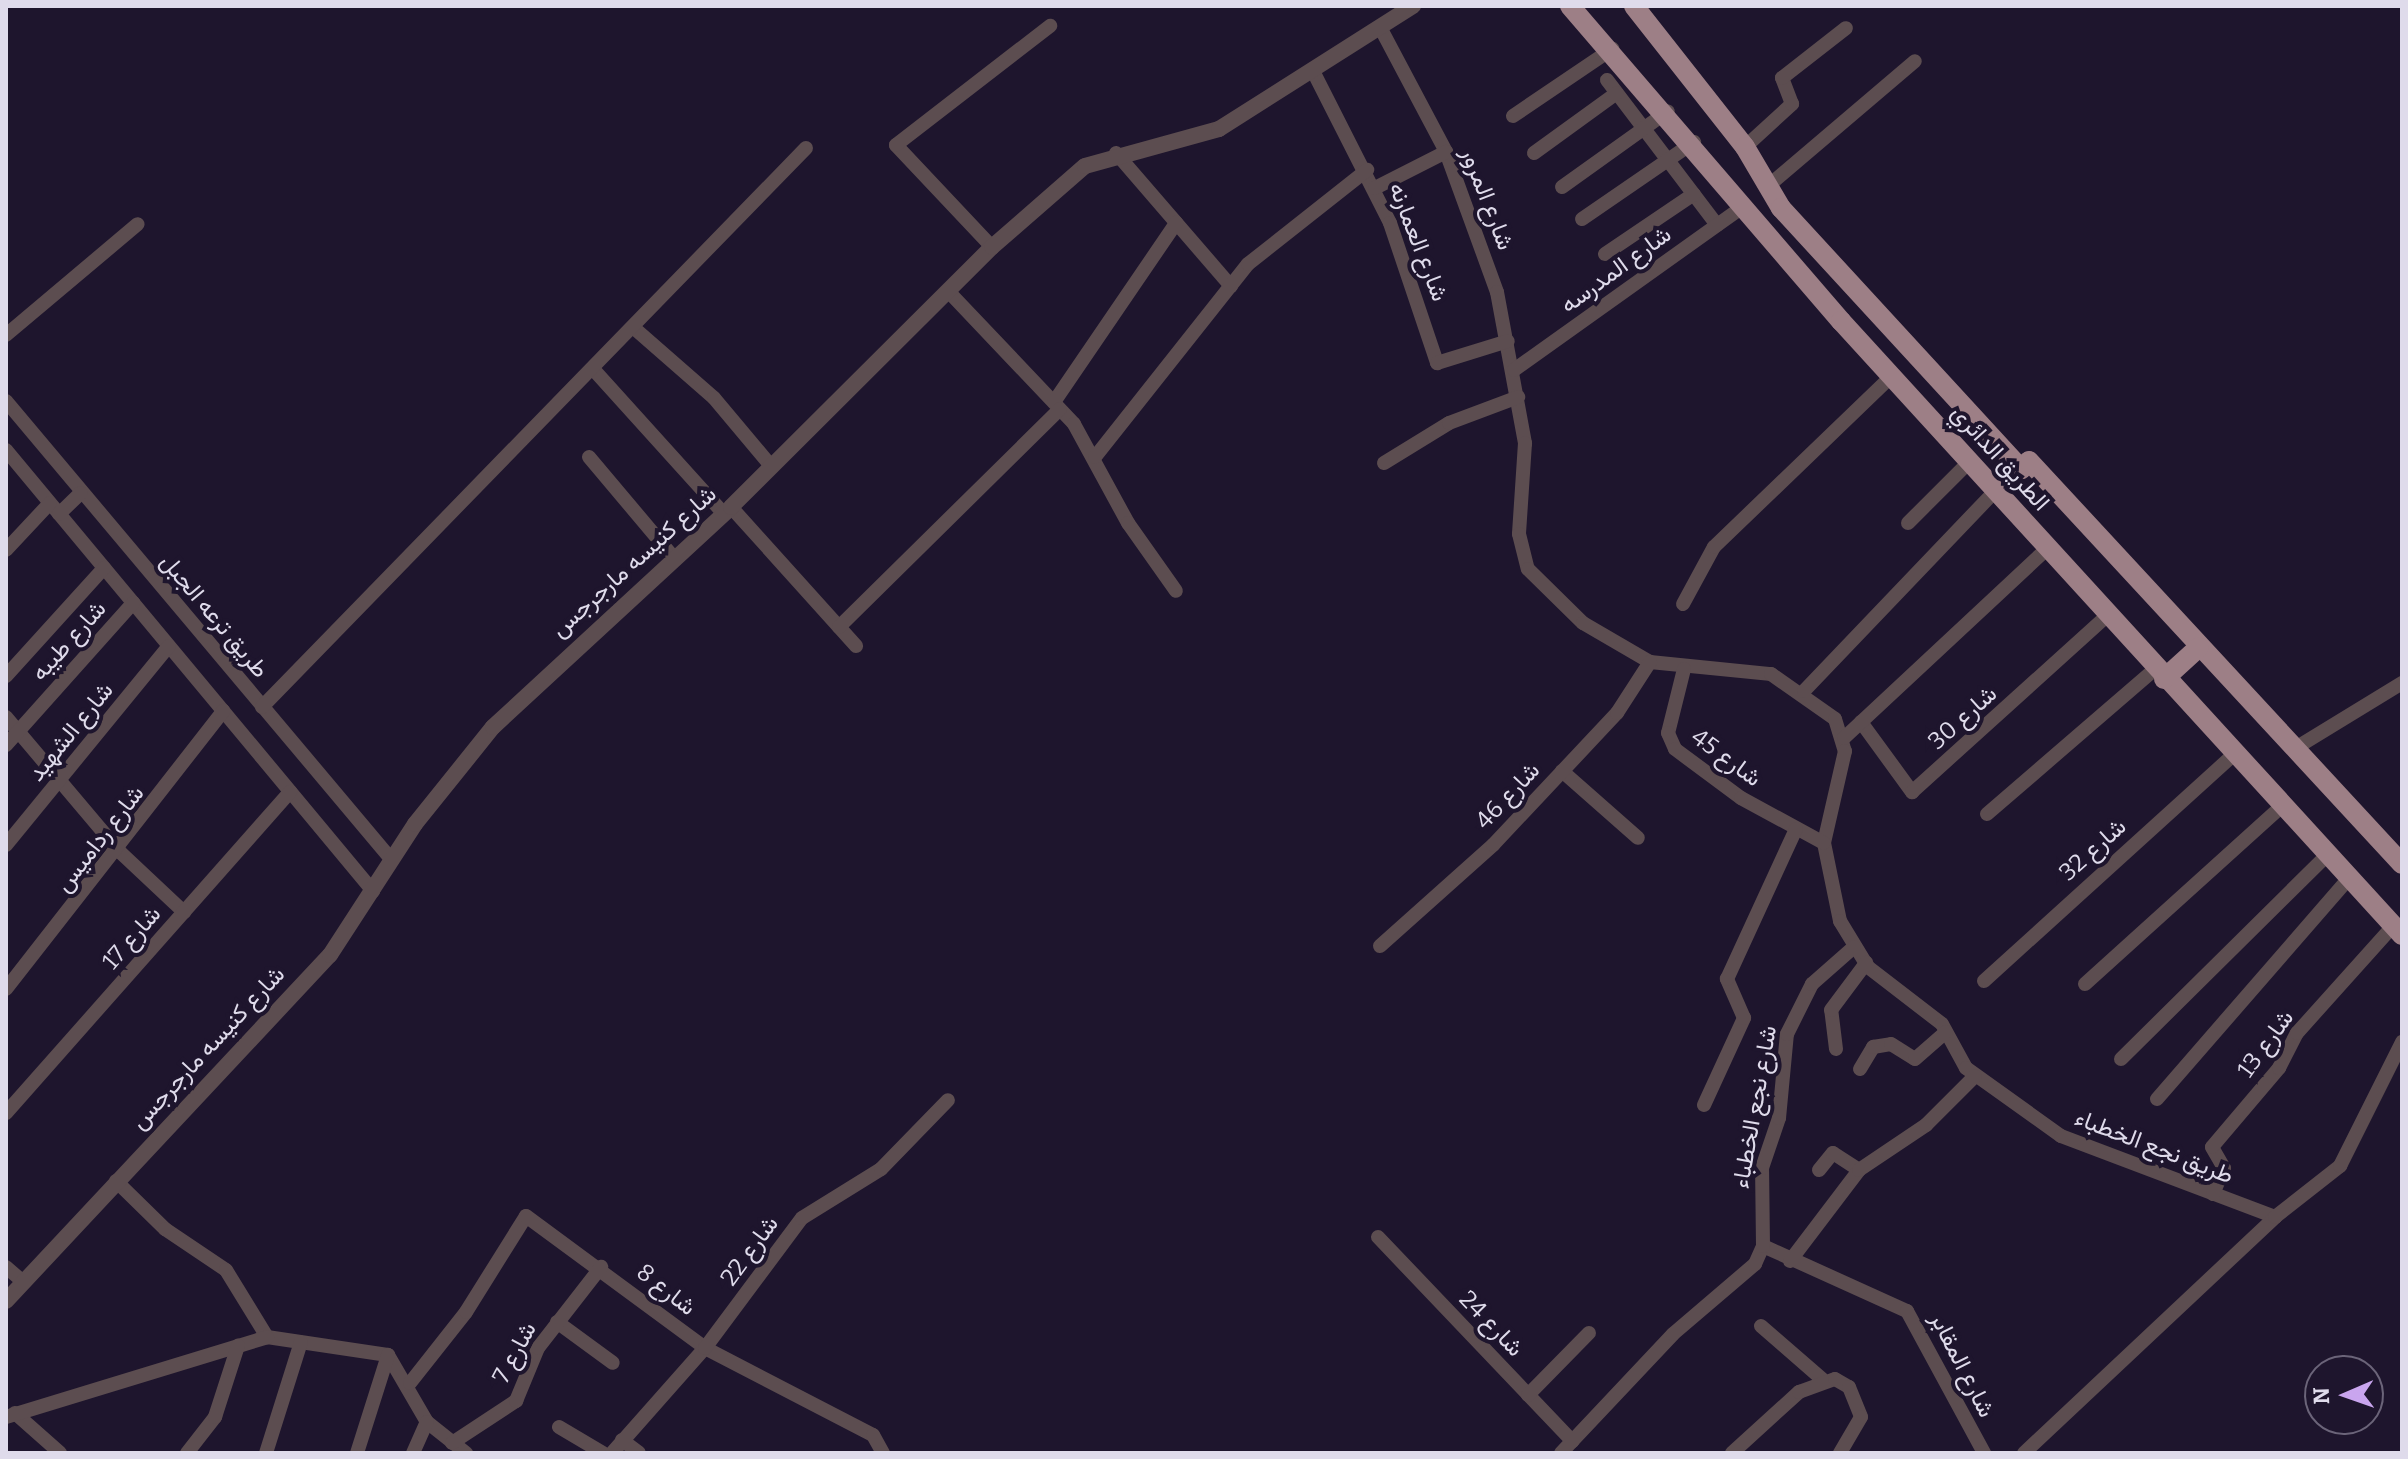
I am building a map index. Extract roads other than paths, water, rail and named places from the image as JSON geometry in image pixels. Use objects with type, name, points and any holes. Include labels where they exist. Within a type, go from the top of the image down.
[{"type":"main road","name":"الطريق الدائري","points":[[1570,6],[1668,111],[1744,206],[1969,462],[2233,755],[2398,930]]},
{"type":"main road","name":"الطريق الدائري","points":[[1634,6],[1745,147],[1767,187],[2021,469],[2029,461],[2402,864]]},
{"type":"main road","points":[[2160,674],[2199,647]]},
{"type":"street","name":"شارع كنيسه مارجرجس","points":[[6,1301],[330,955],[391,859],[503,717],[728,511],[992,247],[1085,166],[1116,153],[1199,137],[1314,73],[1413,6]]},
{"type":"street","points":[[992,247],[896,145],[1050,26]]},
{"type":"street","points":[[1745,147],[1792,104],[1782,78],[1846,28]]},
{"type":"street","name":"شارع المرور","points":[[1381,29],[1446,152],[1483,244],[1508,341],[1518,397]]},
{"type":"street","points":[[1513,116],[1612,49]]},
{"type":"street","points":[[1767,187],[1915,61]]},
{"type":"street","name":"شارع العمارنه","points":[[1314,73],[1375,188],[1437,363],[1508,341]]},
{"type":"street","points":[[1534,153],[1612,87],[1717,225]]},
{"type":"street","points":[[1562,187],[1668,111]]},
{"type":"street","points":[[1582,219],[1694,142]]},
{"type":"street","points":[[262,707],[594,370],[806,148]]},
{"type":"street","points":[[1375,188],[1446,152]]},
{"type":"street","points":[[1116,153],[1231,286]]},
{"type":"street","points":[[1095,457],[1231,286],[1268,245],[1367,170]]},
{"type":"street","points":[[1605,254],[1694,194]]},
{"type":"street","name":"شارع المدرسه","points":[[1514,370],[1744,206]]},
{"type":"street","points":[[839,627],[1057,406],[1176,223]]},
{"type":"street","points":[[6,335],[138,224]]},
{"type":"street","points":[[948,291],[1057,406],[1095,457],[1128,523],[1176,591]]},
{"type":"street","points":[[634,328],[714,398],[772,467]]},
{"type":"street","points":[[594,370],[856,646]]},
{"type":"street","points":[[1683,604],[1714,547],[1892,376]]},
{"type":"street","points":[[1384,463],[1449,423],[1518,397],[1527,467],[1520,551],[1528,569],[1583,623],[1650,662],[1684,669],[1745,668],[1804,691],[1844,738],[2047,549]]},
{"type":"street","name":"طريق ترعه الجبل","points":[[6,401],[391,859]]},
{"type":"street","points":[[6,450],[373,891]]},
{"type":"street","points":[[589,457],[675,559]]},
{"type":"street","points":[[1908,523],[1969,462]]},
{"type":"street","points":[[1804,691],[1995,491]]},
{"type":"street","points":[[6,550],[54,508],[81,493]]},
{"type":"street","points":[[6,676],[104,568]]},
{"type":"street","name":"شارع طيبه","points":[[6,745],[133,603]]},
{"type":"street","name":"شارع 30","points":[[1861,722],[1912,792],[2107,616]]},
{"type":"street","name":"شارع الشهيد","points":[[6,845],[169,646]]},
{"type":"street","name":"شارع 46","points":[[1380,946],[1493,845],[1630,697],[1650,662]]},
{"type":"street","name":"شارع 45","points":[[1684,669],[1669,742],[1720,785],[1824,843]]},
{"type":"street","points":[[1987,814],[2160,674]]},
{"type":"street","points":[[2294,749],[2402,683]]},
{"type":"street","name":"شارع رداميس","points":[[6,989],[120,852],[223,711]]},
{"type":"street","points":[[6,717],[120,852],[184,912]]},
{"type":"street","name":"طريق نجع الخطباء","points":[[1844,738],[1824,843],[1831,896],[1854,947],[1866,963],[1946,1032],[1957,1058],[1975,1076],[2061,1136],[2275,1217]]},
{"type":"street","name":"شارع 32","points":[[1984,981],[2233,755]]},
{"type":"street","points":[[1562,771],[1638,838]]},
{"type":"street","name":"شارع 17","points":[[6,1113],[290,792]]},
{"type":"street","points":[[2085,984],[2281,807]]},
{"type":"street","points":[[1704,1105],[1744,1018],[1726,992],[1727,979],[1796,829]]},
{"type":"street","points":[[2121,1059],[2326,856]]},
{"type":"street","points":[[2157,1099],[2348,879]]},
{"type":"street","name":"شارع 13","points":[[2213,1194],[2224,1168],[2212,1147],[2279,1068],[2297,1033],[2398,930]]},
{"type":"street","name":"شارع نجع الخطباء","points":[[1763,1246],[1762,1168],[1779,1118],[1787,1034],[1812,984],[1854,947]]},
{"type":"street","points":[[1836,1049],[1831,1010],[1866,963]]},
{"type":"street","points":[[1860,1069],[1873,1047],[1891,1044],[1915,1059],[1946,1032]]},
{"type":"street","points":[[2024,1453],[2275,1217],[2340,1166],[2402,1042]]},
{"type":"street","points":[[1790,1261],[1859,1170],[1926,1125],[1975,1076]]},
{"type":"street","name":"شارع 22","points":[[612,1453],[705,1348],[802,1218],[881,1169],[948,1100]]},
{"type":"street","points":[[1819,1170],[1833,1153],[1859,1170]]},
{"type":"street","points":[[116,1181],[165,1229],[226,1270],[267,1337]]},
{"type":"street","name":"شارع 8","points":[[410,1383],[466,1312],[522,1217],[601,1267],[705,1348],[873,1435],[883,1453]]},
{"type":"street","name":"شارع 24","points":[[1378,1237],[1572,1441]]},
{"type":"street","points":[[1561,1453],[1673,1334],[1739,1282],[1763,1246]]},
{"type":"street","name":"شارع المقابر","points":[[1763,1246],[1790,1261],[1907,1311],[1984,1453]]},
{"type":"street","points":[[6,1267],[23,1282]]},
{"type":"street","name":"شارع 7","points":[[452,1443],[516,1401],[557,1322],[601,1267]]},
{"type":"street","points":[[557,1322],[613,1363]]},
{"type":"street","points":[[1761,1326],[1822,1379]]},
{"type":"street","points":[[1528,1395],[1589,1333]]},
{"type":"street","points":[[11,1415],[267,1337],[388,1355],[410,1383],[427,1422],[466,1453]]},
{"type":"street","points":[[266,1453],[301,1342]]},
{"type":"street","points":[[187,1453],[219,1409],[238,1346]]},
{"type":"street","points":[[357,1453],[388,1355]]},
{"type":"street","points":[[1732,1453],[1822,1379],[1835,1379],[1858,1401],[1857,1430],[1840,1453]]},
{"type":"street","points":[[11,1415],[60,1453]]},
{"type":"street","points":[[413,1453],[427,1422]]},
{"type":"street","points":[[559,1427],[603,1453]]},
{"type":"street","points":[[622,1440],[639,1453]]}]
